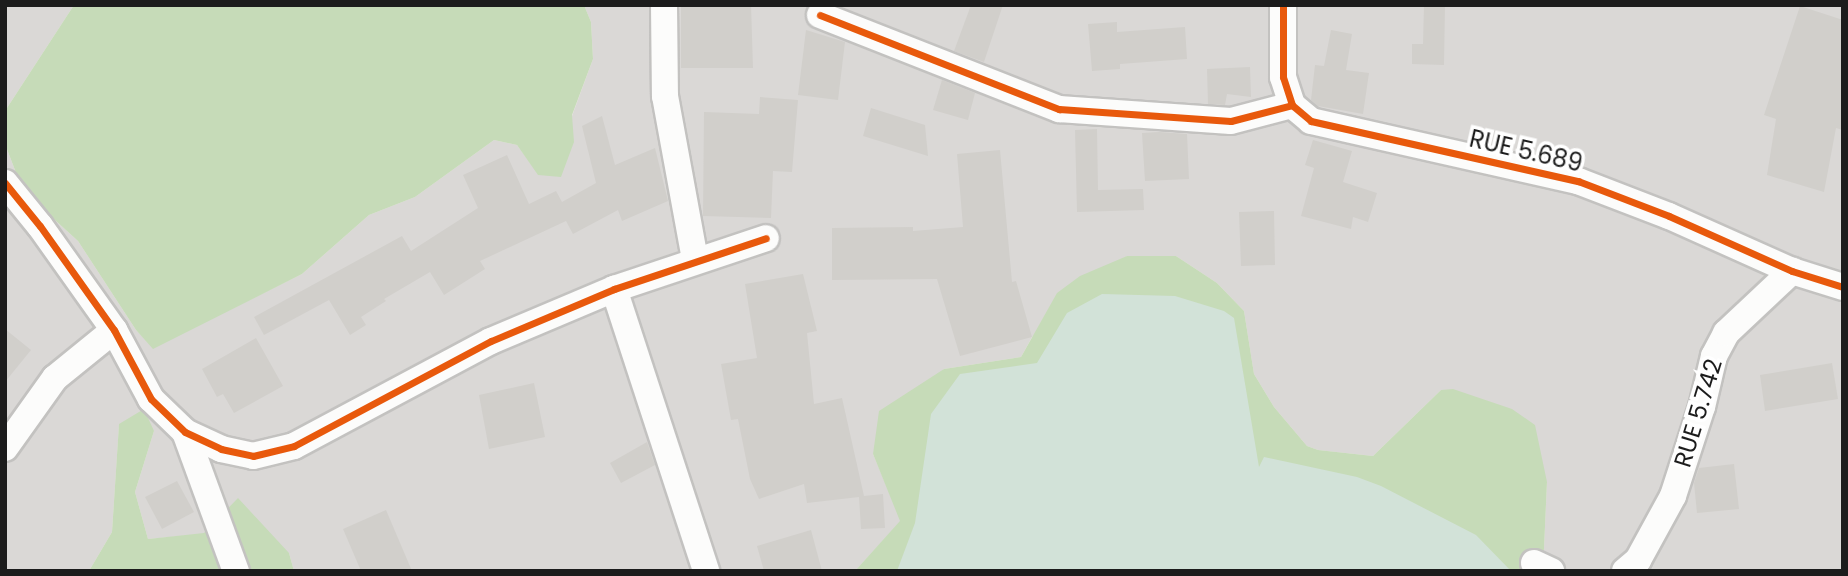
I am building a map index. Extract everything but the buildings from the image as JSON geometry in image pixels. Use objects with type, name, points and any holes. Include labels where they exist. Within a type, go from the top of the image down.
[{"type":"street","points":[[664,5],[665,96],[695,260]]},
{"type":"street","points":[[820,15],[1059,109],[1231,121],[1292,105],[1283,77],[1283,5]]},
{"type":"street","name":"RUE 5.689","points":[[1292,105],[1311,121],[1578,181],[1669,216],[1792,271],[1843,287]]},
{"type":"street","points":[[5,183],[114,330],[150,399],[185,432],[221,449],[253,456],[294,446],[492,341],[614,289],[766,237]]},
{"type":"street","name":"RUE 5.742","points":[[1625,571],[1638,560],[1674,496],[1702,407],[1714,356],[1726,333],[1792,271]]},
{"type":"street","points":[[614,289],[706,571]]},
{"type":"street","points":[[5,448],[55,378],[114,330]]},
{"type":"street","points":[[185,432],[236,571]]},
{"type":"shaded area","points":[[5,5],[74,5],[5,111]]},
{"type":"shaded area","points":[[584,5],[1843,5],[1843,571],[1543,571],[1547,482],[1441,390],[1373,456],[1318,450],[1307,446],[1274,407],[1254,374],[1244,311],[1217,283],[1176,256],[1127,256],[1032,337],[1021,357],[944,369],[873,454],[901,521],[855,571],[294,571],[289,553],[204,534],[148,539],[135,492],[154,431],[119,425],[112,532],[89,571],[5,571],[5,144],[23,191],[78,241],[136,330],[153,348],[302,274],[369,215],[415,197],[494,140],[517,145],[539,175],[572,116],[593,59],[591,22]]},
{"type":"shaded area","points":[[1102,294],[1175,296],[1224,311],[1234,318],[1259,467],[1264,457],[1357,477],[1381,486],[1476,535],[1511,571],[897,571],[915,523],[931,414],[960,374],[1037,363],[1067,313]]},
{"type":"green space","points":[[74,5],[584,5],[591,22],[593,59],[572,115],[574,142],[561,177],[538,175],[517,145],[494,140],[415,197],[369,215],[302,274],[153,349],[136,330],[78,241],[23,191],[5,144],[5,111]]},
{"type":"green space","points":[[1127,256],[1176,256],[1217,283],[1244,311],[1254,374],[1274,407],[1307,446],[1318,450],[1373,456],[1441,390],[1453,389],[1512,409],[1535,425],[1547,482],[1543,571],[855,571],[900,521],[873,454],[879,411],[944,369],[1021,357],[1057,293],[1080,276]]},
{"type":"green space","points":[[144,409],[154,431],[135,492],[148,539],[204,533],[238,498],[289,553],[294,571],[89,571],[112,532],[119,424]]},
{"type":"cycle path","points":[[1283,5],[1283,77],[1292,105],[1311,121],[1578,181],[1669,216],[1792,271],[1843,287]]},
{"type":"cycle path","points":[[820,15],[1059,109],[1231,121],[1292,105]]},
{"type":"cycle path","points":[[5,183],[40,226],[114,330],[151,399],[185,432],[221,449],[253,456],[294,446],[491,341],[614,289],[766,238]]}]
